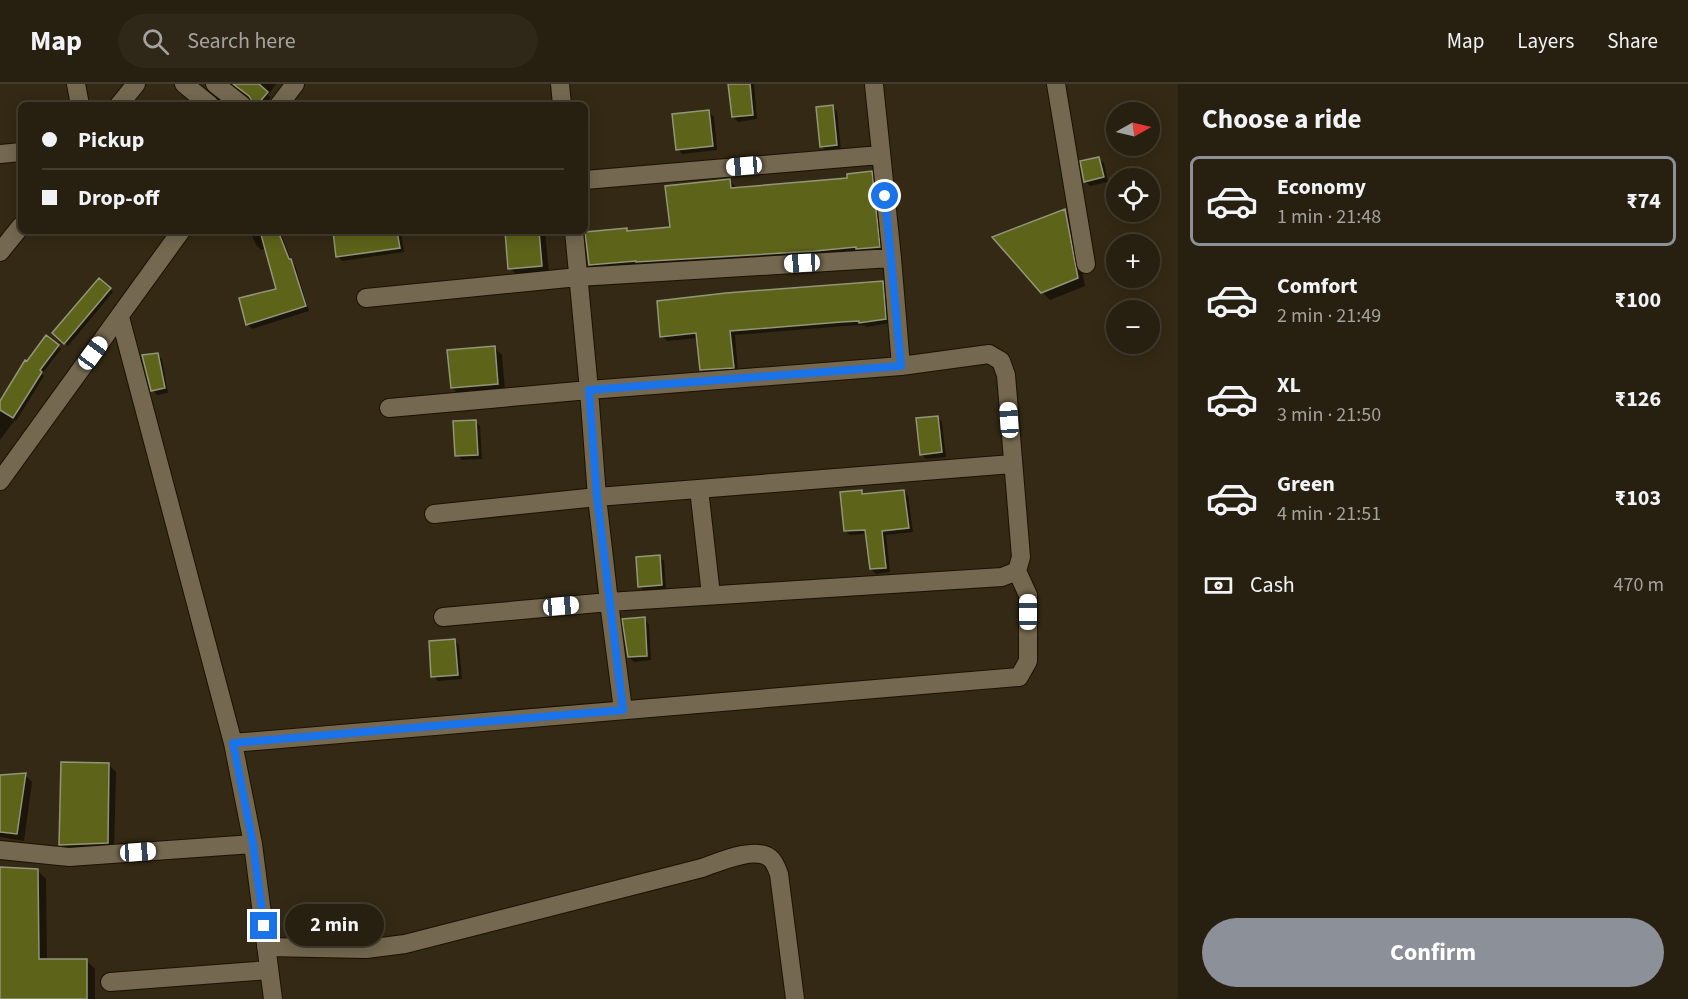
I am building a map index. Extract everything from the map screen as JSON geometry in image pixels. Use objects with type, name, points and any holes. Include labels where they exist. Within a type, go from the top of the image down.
[{"type":"street","points":[[76,84],[79,102]]},
{"type":"street","points":[[121,102],[136,84]]},
{"type":"street","points":[[184,84],[206,102]]},
{"type":"street","points":[[215,84],[238,102]]},
{"type":"street","points":[[281,102],[295,84]]},
{"type":"street","points":[[560,84],[562,102]]},
{"type":"street","points":[[1056,84],[1086,264]]},
{"type":"street","points":[[874,85],[901,366]]},
{"type":"street","points":[[0,154],[18,152]]},
{"type":"street","points":[[588,180],[880,155]]},
{"type":"street","points":[[0,252],[18,230]]},
{"type":"street","points":[[0,481],[179,234]]},
{"type":"street","points":[[574,234],[597,497],[623,710]]},
{"type":"street","points":[[366,298],[578,277],[892,258]]},
{"type":"street","points":[[120,316],[233,743],[253,844],[273,999]]},
{"type":"street","points":[[233,743],[1019,677],[1028,661],[1028,595],[1017,571],[1021,557],[1006,375],[1001,361],[989,354],[901,366],[389,408]]},
{"type":"street","points":[[434,514],[597,497],[1012,464]]},
{"type":"street","points":[[699,489],[711,594]]},
{"type":"street","points":[[443,617],[711,594],[1002,577],[1017,571]]},
{"type":"street","points":[[0,850],[69,856],[253,844]]},
{"type":"street","points":[[266,947],[366,949],[405,944],[702,868],[746,854],[758,854],[768,856],[774,862],[779,874],[795,999]]},
{"type":"street","points":[[110,982],[269,970]]},
{"type":"building","points":[[233,84],[259,84],[268,92],[260,102],[252,102],[249,96]]},
{"type":"building","points":[[728,84],[750,84],[753,115],[732,117]]},
{"type":"building","points":[[833,105],[837,145],[820,147],[816,107]]},
{"type":"building","points":[[709,110],[713,146],[676,150],[672,114]]},
{"type":"building","points":[[1099,157],[1104,177],[1084,182],[1080,161]]},
{"type":"building","points":[[872,171],[880,247],[589,265],[585,234],[588,232],[670,227],[665,186],[730,179],[731,188],[847,178],[847,174]]},
{"type":"building","points":[[1065,209],[1078,278],[1041,293],[992,237]]},
{"type":"building","points":[[261,234],[279,234],[289,259],[291,259],[306,306],[246,325],[239,298],[276,289]]},
{"type":"building","points":[[333,234],[398,234],[400,248],[336,257]]},
{"type":"building","points":[[505,234],[539,234],[542,266],[508,269]]},
{"type":"building","points":[[99,278],[111,288],[64,344],[52,333]]},
{"type":"building","points":[[883,281],[886,319],[859,323],[859,321],[841,322],[730,331],[734,368],[700,370],[696,333],[660,337],[657,301],[726,293]]},
{"type":"building","points":[[46,335],[59,345],[40,370],[42,372],[13,418],[0,410],[0,401],[25,360],[27,361]]},
{"type":"building","points":[[495,346],[498,384],[451,388],[447,350]]},
{"type":"building","points":[[158,353],[165,388],[151,391],[142,355]]},
{"type":"building","points":[[938,416],[942,452],[920,455],[916,418]]},
{"type":"building","points":[[476,420],[478,455],[455,456],[453,421]]},
{"type":"building","points":[[862,490],[862,494],[904,490],[909,528],[882,531],[886,568],[870,569],[865,530],[844,531],[840,492]]},
{"type":"building","points":[[660,555],[662,585],[638,587],[636,557]]},
{"type":"building","points":[[645,617],[647,656],[628,657],[622,619]]},
{"type":"building","points":[[455,639],[458,675],[431,677],[429,641]]},
{"type":"building","points":[[61,762],[109,763],[108,843],[59,845]]},
{"type":"building","points":[[26,773],[17,834],[0,832],[0,775]]},
{"type":"building","points":[[0,867],[38,869],[39,959],[87,959],[87,999],[0,999]]},
{"type":"route","points":[[264,926],[253,844],[233,743],[623,710],[597,497],[589,390],[901,366],[885,196]]}]
